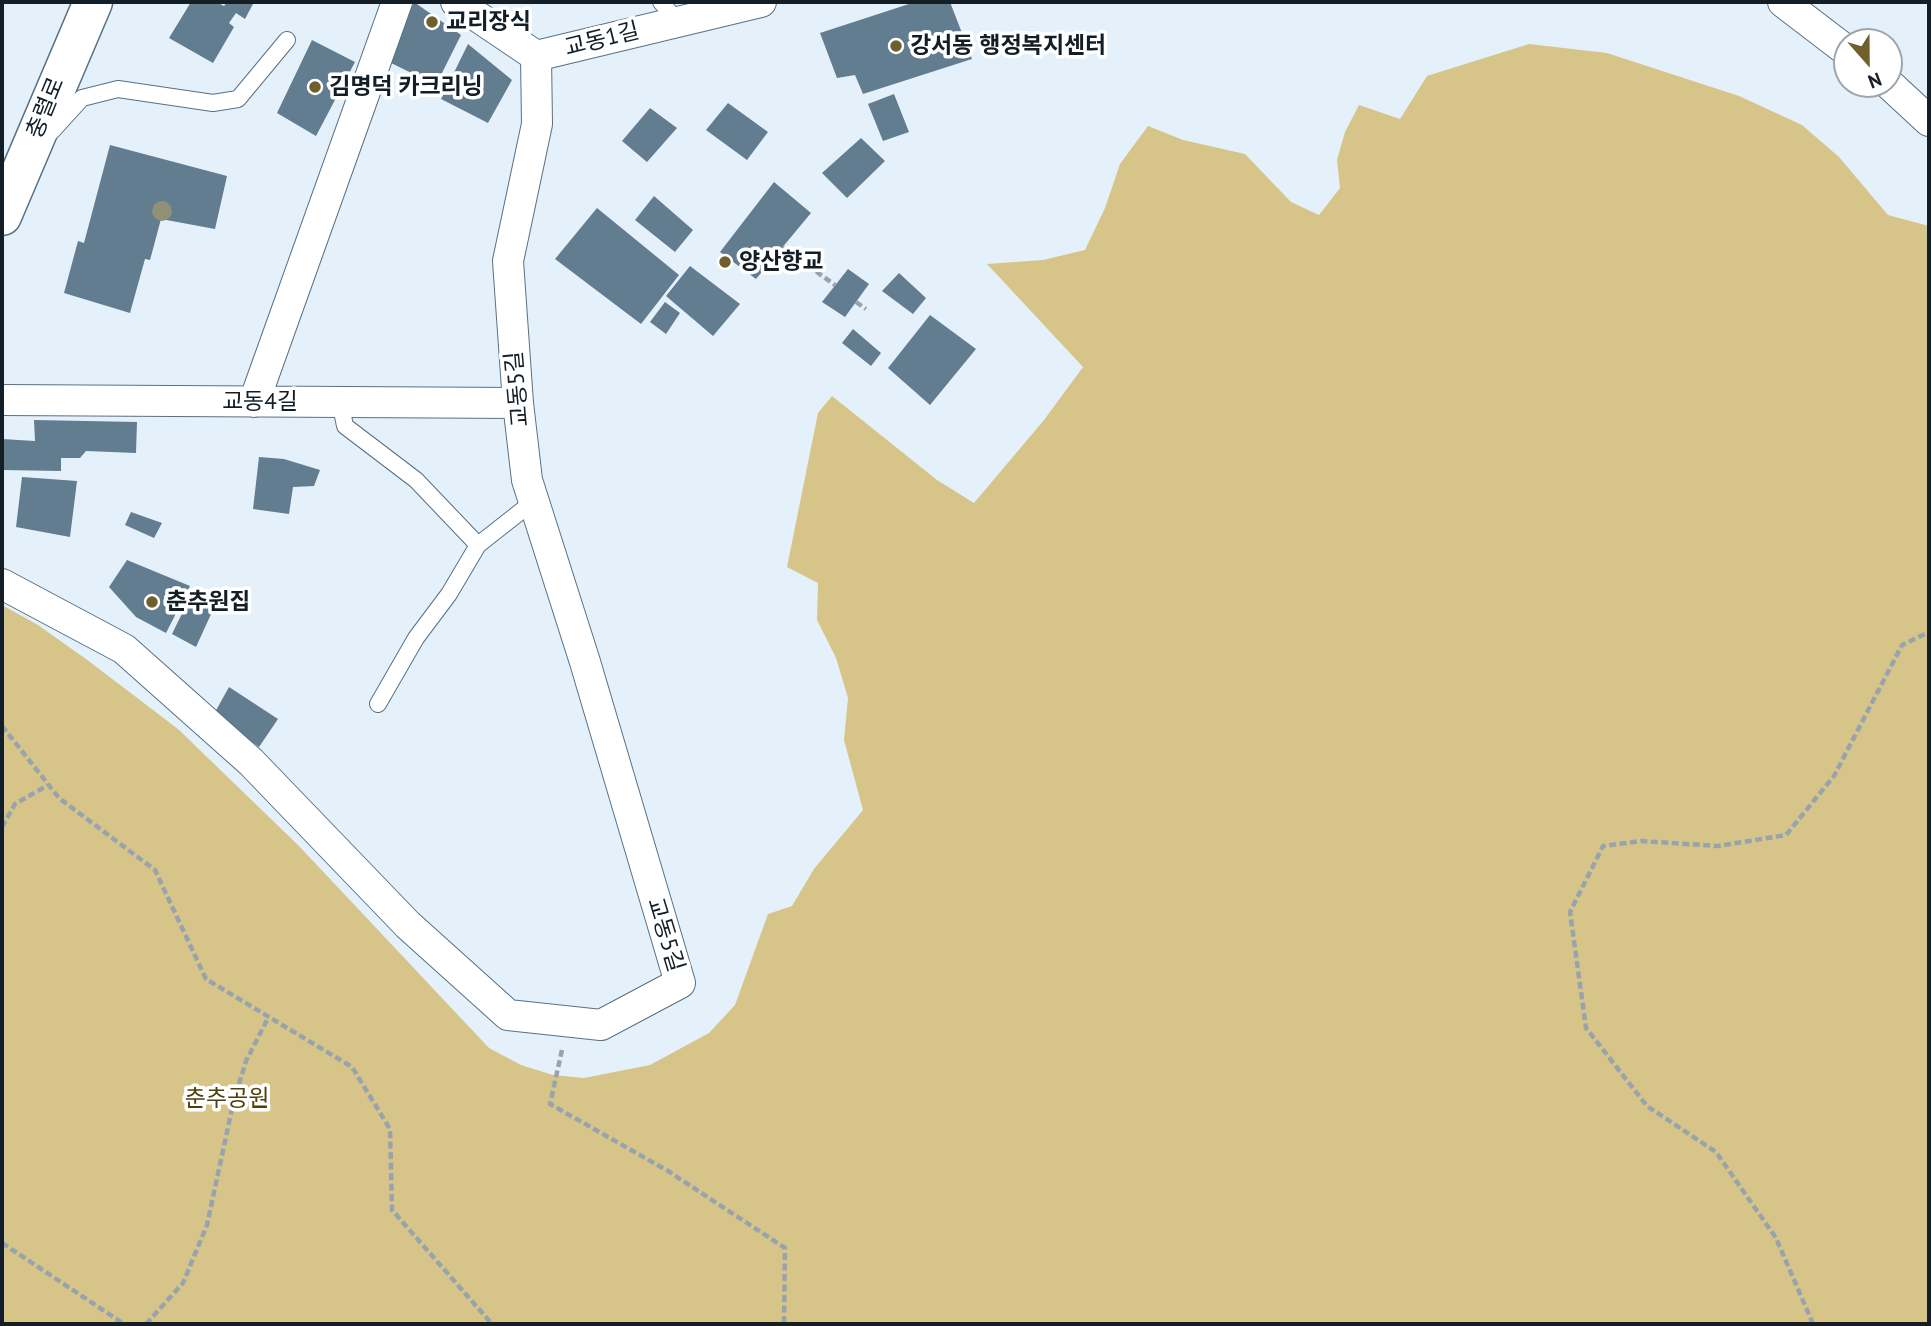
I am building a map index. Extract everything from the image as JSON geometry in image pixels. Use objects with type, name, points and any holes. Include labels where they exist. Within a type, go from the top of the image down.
[{"type":"main road","name":"충렬로","points":[[2,216],[93,2]]},
{"type":"street","points":[[254,402],[397,2]]},
{"type":"street","name":"교동1길","points":[[456,2],[536,56],[670,12],[761,2]]},
{"type":"street","points":[[1783,2],[1833,40]]},
{"type":"street","name":"교동5길","points":[[2,584],[124,649],[251,762],[408,925],[508,1015],[601,1025],[680,984],[585,662],[527,480],[517,403],[508,261],[537,124],[536,56]]},
{"type":"street","points":[[1903,96],[1929,121]]},
{"type":"street","name":"교동4길","points":[[2,400],[517,403]]},
{"type":"lane","points":[[24,161],[82,98],[118,89],[213,103],[238,99],[287,40]]},
{"type":"lane","points":[[340,401],[345,425],[416,480],[478,545]]},
{"type":"lane","points":[[378,704],[416,638],[449,594],[478,545],[534,502]]},
{"type":"path","points":[[782,247],[835,285]]},
{"type":"path","points":[[856,302],[866,309]]},
{"type":"path","points":[[1813,1324],[1776,1238],[1716,1152],[1647,1106],[1586,1028],[1570,912],[1603,846],[1641,841],[1718,846],[1786,835],[1833,776],[1902,645],[1929,632]]},
{"type":"path","points":[[2,726],[59,798],[155,870],[206,979],[352,1067],[390,1129],[392,1210],[492,1324]]},
{"type":"path","points":[[2,827],[15,804],[49,785]]},
{"type":"path","points":[[146,1324],[183,1283],[207,1225],[233,1104],[246,1061],[268,1018]]},
{"type":"path","points":[[569,1021],[550,1104],[668,1171],[785,1248],[784,1324]]},
{"type":"path","points":[[2,1243],[124,1324]]},
{"type":"green space","name":"춘추공원","points":[[1529,44],[1607,53],[1739,96],[1802,125],[1839,157],[1888,215],[1929,226],[1929,1324],[2,1324],[2,605],[38,625],[178,729],[299,846],[489,1048],[521,1065],[553,1075],[584,1078],[650,1065],[709,1033],[735,1005],[768,914],[792,906],[814,869],[863,810],[844,740],[848,698],[836,658],[817,620],[818,583],[787,567],[818,413],[832,396],[937,480],[974,503],[1044,420],[1083,367],[987,264],[1043,260],[1085,250],[1105,208],[1120,164],[1148,126],[1183,140],[1245,154],[1291,202],[1319,215],[1340,188],[1337,160],[1345,132],[1359,105],[1400,119],[1427,76]]},
{"type":"building","points":[[191,2],[216,2],[224,6],[227,2],[254,2],[245,19],[236,13],[229,23],[234,27],[213,63],[169,38]]},
{"type":"building","points":[[414,2],[461,35],[436,85],[389,62]]},
{"type":"building","name":"강서동 행정복지센터","points":[[915,2],[950,2],[972,59],[863,94],[855,75],[837,78],[820,33]]},
{"type":"building","name":"김명덕 카크리닝","points":[[312,40],[355,62],[316,136],[277,113]]},
{"type":"building","points":[[468,44],[512,80],[488,123],[441,99]]},
{"type":"building","points":[[894,94],[909,132],[883,141],[868,104]]},
{"type":"building","points":[[728,103],[768,132],[747,160],[706,130]]},
{"type":"building","points":[[650,108],[677,128],[647,162],[622,141]]},
{"type":"building","points":[[861,138],[885,161],[847,198],[822,173]]},
{"type":"building","points":[[110,145],[227,176],[215,229],[161,219],[150,260],[145,259],[130,313],[64,293],[78,241],[84,243]]},
{"type":"building","points":[[774,182],[811,213],[756,279],[720,252]]},
{"type":"building","points":[[654,196],[693,230],[675,252],[635,220]]},
{"type":"building","points":[[597,208],[679,275],[641,324],[555,259]]},
{"type":"building","points":[[690,266],[740,304],[713,336],[666,296]]},
{"type":"building","points":[[848,269],[869,284],[845,317],[822,302]]},
{"type":"building","points":[[899,273],[926,298],[913,314],[882,291]]},
{"type":"building","points":[[665,302],[680,313],[666,334],[650,322]]},
{"type":"building","points":[[930,315],[976,349],[930,405],[888,368]]},
{"type":"building","points":[[853,329],[881,353],[871,366],[842,343]]},
{"type":"building","points":[[34,420],[137,422],[136,453],[86,451],[80,458],[61,458],[61,471],[2,470],[2,439],[35,441]]},
{"type":"building","points":[[259,457],[284,459],[320,470],[314,486],[293,487],[289,514],[253,509]]},
{"type":"building","points":[[22,477],[77,481],[70,537],[16,527]]},
{"type":"building","points":[[131,512],[162,523],[154,538],[125,525]]},
{"type":"building","name":"춘추원집","points":[[127,560],[190,586],[166,633],[136,617],[109,587]]},
{"type":"building","points":[[194,589],[217,601],[196,647],[172,634]]},
{"type":"building","points":[[229,687],[278,719],[259,747],[214,714]]},
{"type":"place","name":"교리장식","points":[[432,22]]},
{"type":"place","name":"강서동 행정복지센터","points":[[896,46]]},
{"type":"place","name":"김명덕 카크리닝","points":[[315,87]]},
{"type":"place","name":"양산향교","points":[[725,262]]},
{"type":"place","name":"춘추원집","points":[[152,602]]}]
